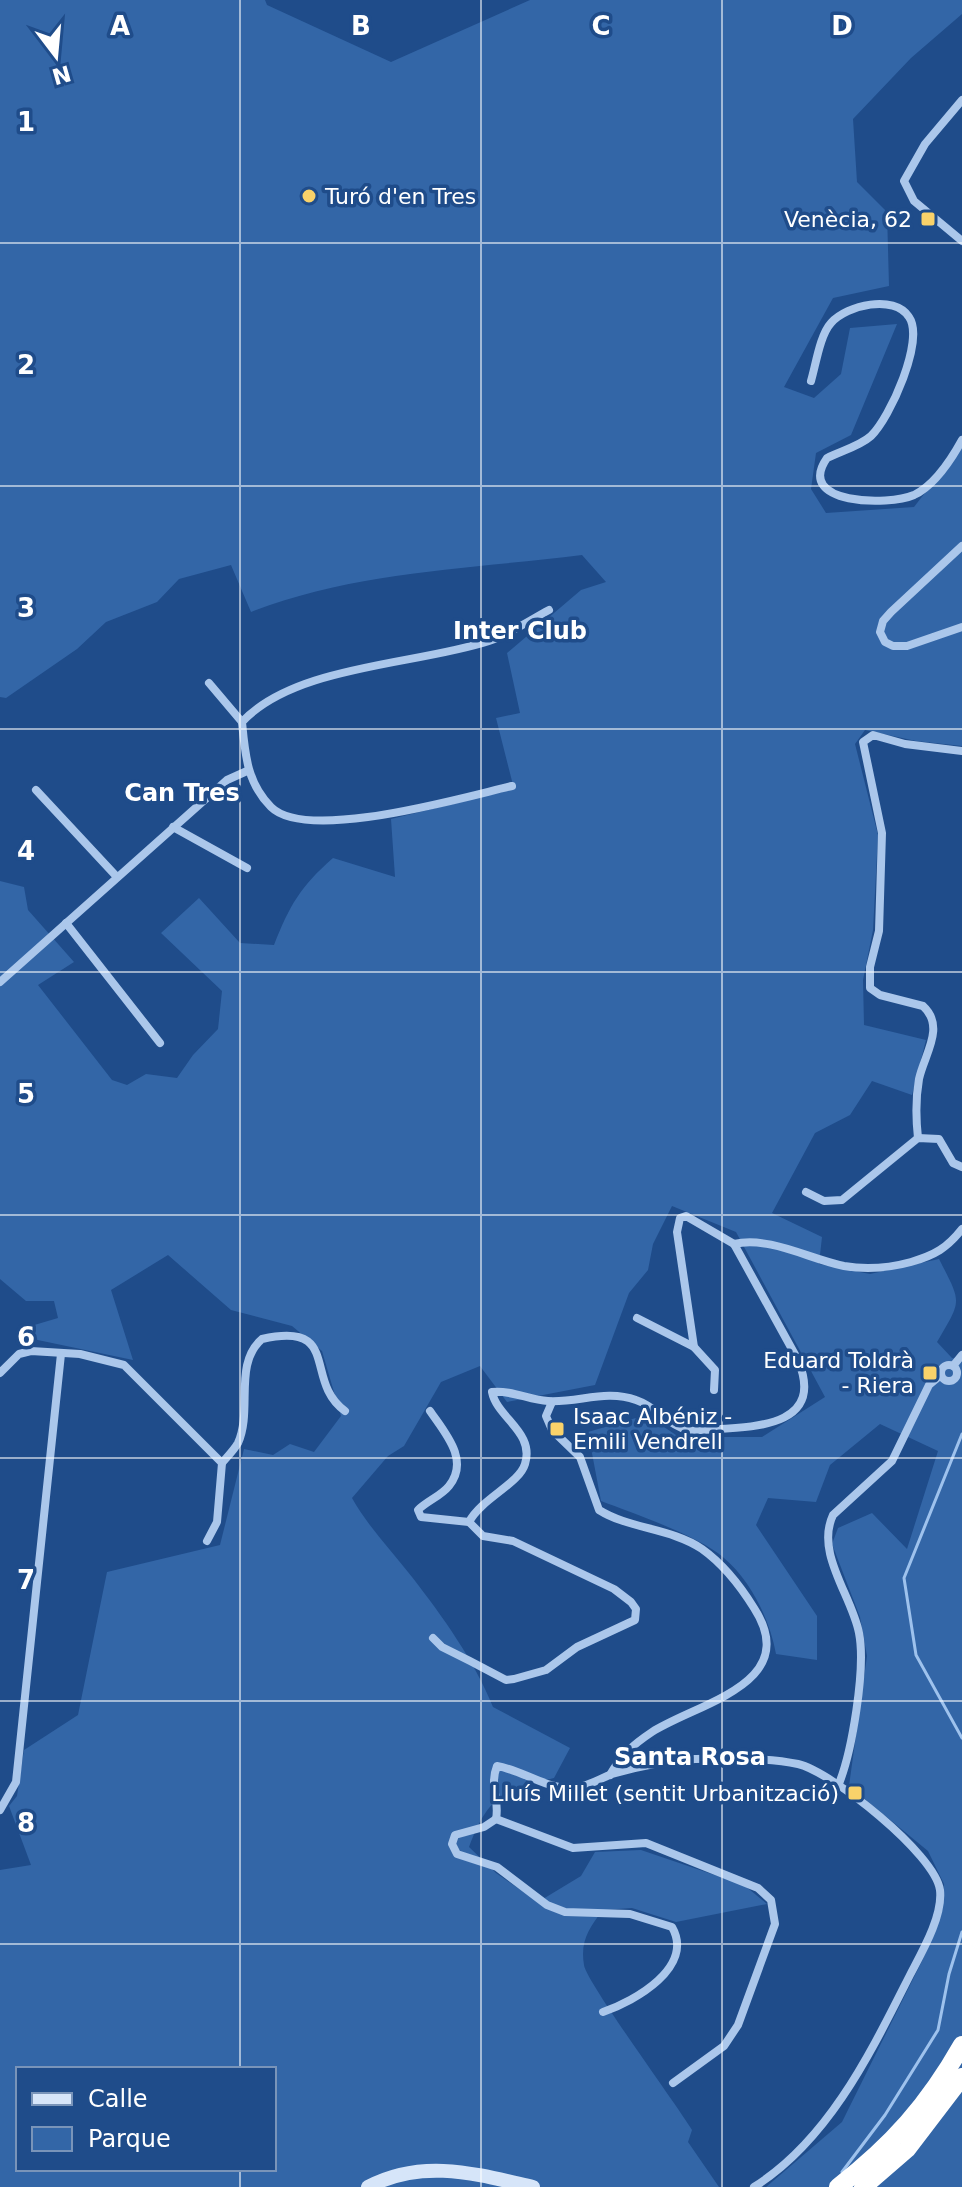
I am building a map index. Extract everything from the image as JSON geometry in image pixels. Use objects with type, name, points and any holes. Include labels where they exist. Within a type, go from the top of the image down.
[{"type":"highway","points":[[838,2187],[902,2143],[962,2045]]},
{"type":"highway","points":[[863,2187],[962,2077]]},
{"type":"street","points":[[962,100],[925,144],[904,181],[914,201],[962,241]]},
{"type":"street","points":[[811,381],[829,325],[845,313],[870,306],[894,305],[905,313],[912,324],[912,344],[900,385],[885,417],[868,439],[827,458],[821,471],[822,480],[831,491],[855,502],[902,499],[926,487],[951,459],[962,440]]},
{"type":"street","points":[[962,546],[891,612],[883,621],[880,632],[893,646],[907,646],[962,627]]},
{"type":"street","points":[[242,722],[257,705],[300,684],[491,641],[549,610]]},
{"type":"street","points":[[209,683],[242,722],[247,771],[272,809],[315,823],[413,809],[512,786]]},
{"type":"street","points":[[918,1138],[919,1081],[932,1044],[933,1024],[929,1012],[920,1004],[880,995],[870,988],[870,967],[879,931],[882,833],[863,742],[873,735],[905,744],[962,751]]},
{"type":"street","points":[[0,982],[227,780],[247,771]]},
{"type":"street","points":[[36,790],[117,877]]},
{"type":"street","points":[[173,827],[247,868]]},
{"type":"street","points":[[66,923],[160,1043]]},
{"type":"street","points":[[806,1192],[824,1201],[842,1200],[918,1138],[939,1139],[953,1163],[962,1167]]},
{"type":"street","points":[[469,1522],[486,1499],[521,1475],[527,1458],[522,1435],[494,1401],[492,1392],[504,1391],[552,1402],[616,1394],[649,1404],[681,1429],[690,1431],[750,1427],[797,1410],[806,1397],[806,1379],[734,1244],[686,1216],[680,1218],[677,1232],[694,1347]]},
{"type":"street","points":[[734,1244],[759,1243],[842,1266],[890,1268],[933,1255],[948,1246],[962,1229]]},
{"type":"street","points":[[637,1318],[694,1347],[715,1370],[714,1390]]},
{"type":"street","points":[[207,1541],[217,1522],[222,1463],[237,1444],[243,1421],[246,1364],[262,1339],[287,1333],[300,1336],[311,1345],[333,1402],[345,1411]]},
{"type":"street","points":[[0,1373],[19,1354],[46,1350],[80,1354],[124,1365],[222,1463]]},
{"type":"street","points":[[0,1810],[9,1800],[16,1782],[61,1354]]},
{"type":"street","points":[[953,1366],[962,1355]]},
{"type":"street","points":[[838,1786],[846,1763],[862,1657],[852,1605],[831,1554],[829,1523],[833,1515],[892,1461],[929,1385],[941,1375],[943,1366],[953,1366]]},
{"type":"street","points":[[941,1375],[946,1381],[958,1382],[953,1366]]},
{"type":"street","points":[[552,1402],[546,1416],[552,1430],[580,1457],[599,1510],[701,1548],[722,1566],[747,1597],[765,1630],[765,1659],[756,1675],[701,1710],[654,1730],[621,1755],[610,1775]]},
{"type":"street","points":[[430,1411],[452,1442],[457,1456],[456,1470],[451,1484],[418,1510],[421,1517],[469,1522],[483,1536],[513,1541],[614,1589],[636,1609],[635,1620],[577,1647],[546,1670],[514,1679],[506,1680],[433,1638]]},
{"type":"street","points":[[603,2012],[627,2004],[671,1966],[678,1951],[677,1936],[672,1927],[630,1914],[605,1915],[556,1909],[497,1867],[457,1854],[452,1844],[455,1835],[484,1827],[496,1819],[498,1810],[491,1781],[497,1766],[513,1769],[559,1788],[576,1788],[662,1761],[728,1760],[800,1764],[838,1786],[916,1848],[937,1880],[940,1902],[911,1973],[841,2098],[803,2148],[754,2187]]},
{"type":"street","points":[[496,1819],[573,1848],[646,1843],[758,1888],[771,1900],[775,1924],[738,2025],[716,2054],[673,2083]]},
{"type":"street","points":[[368,2187],[400,2174],[441,2169],[523,2186]]},
{"type":"green space","points":[[0,0],[265,0],[267,5],[391,62],[530,0],[962,0],[962,14],[911,58],[853,119],[857,182],[887,212],[889,286],[833,298],[784,387],[814,398],[841,374],[850,328],[897,324],[851,435],[816,453],[811,489],[826,513],[914,507],[962,445],[962,746],[916,741],[865,730],[855,744],[878,835],[873,930],[863,980],[864,1025],[926,1040],[912,1095],[872,1081],[850,1115],[815,1133],[772,1213],[822,1237],[819,1264],[870,1274],[939,1259],[955,1294],[955,1309],[937,1342],[952,1358],[962,1360],[962,2187],[766,2187],[842,2122],[924,1957],[942,1911],[944,1884],[928,1851],[849,1786],[867,1656],[860,1617],[832,1544],[838,1528],[872,1513],[907,1549],[938,1451],[880,1424],[830,1465],[816,1502],[768,1498],[756,1525],[817,1616],[817,1660],[776,1654],[764,1615],[751,1590],[724,1558],[665,1526],[601,1501],[588,1432],[646,1415],[679,1437],[762,1437],[825,1397],[736,1232],[672,1206],[653,1244],[648,1270],[629,1293],[595,1385],[507,1402],[480,1366],[441,1382],[404,1446],[388,1456],[352,1498],[446,1623],[477,1672],[493,1707],[570,1748],[554,1778],[510,1792],[491,1806],[469,1847],[496,1873],[538,1902],[581,1876],[595,1852],[641,1850],[744,1885],[767,1904],[676,1922],[632,1908],[603,1910],[590,1929],[583,1949],[588,1975],[692,2130],[688,2142],[719,2187],[0,2187],[0,1870],[31,1865],[9,1806],[17,1796],[24,1750],[78,1715],[107,1572],[220,1545],[244,1449],[273,1455],[290,1444],[314,1452],[341,1416],[322,1351],[292,1326],[231,1310],[168,1255],[111,1290],[133,1360],[33,1339],[31,1326],[58,1318],[54,1301],[26,1301],[0,1279],[0,881],[24,887],[28,910],[74,962],[38,985],[112,1080],[127,1085],[146,1074],[177,1078],[193,1055],[218,1029],[222,991],[161,933],[199,898],[240,943],[274,945],[297,897],[333,858],[395,877],[391,819],[514,789],[496,718],[520,713],[507,653],[581,590],[606,582],[582,555],[372,580],[291,598],[251,612],[231,565],[179,579],[157,602],[106,622],[77,649],[6,698],[0,697]]},
{"type":"waterway","points":[[962,1434],[904,1578],[916,1655],[962,1738]]},
{"type":"waterway","points":[[842,2172],[885,2115],[938,2030],[949,1974],[962,1932]]},
{"type":"place","name":"Turó d'en Tres","points":[[309,196]]},
{"type":"place","name":"Venècia, 62","points":[[928,219]]},
{"type":"place","name":"Eduard Toldrà - Riera","points":[[930,1373]]},
{"type":"place","name":"Isaac Albéniz - Emili Vendrell","points":[[557,1429]]},
{"type":"place","name":"Lluís Millet (sentit Urbanització)","points":[[855,1793]]},
{"type":"district","name":"Inter Club","points":[[520,631]]},
{"type":"district","name":"Can Tres","points":[[182,793]]},
{"type":"district","name":"Santa Rosa","points":[[690,1757]]}]
